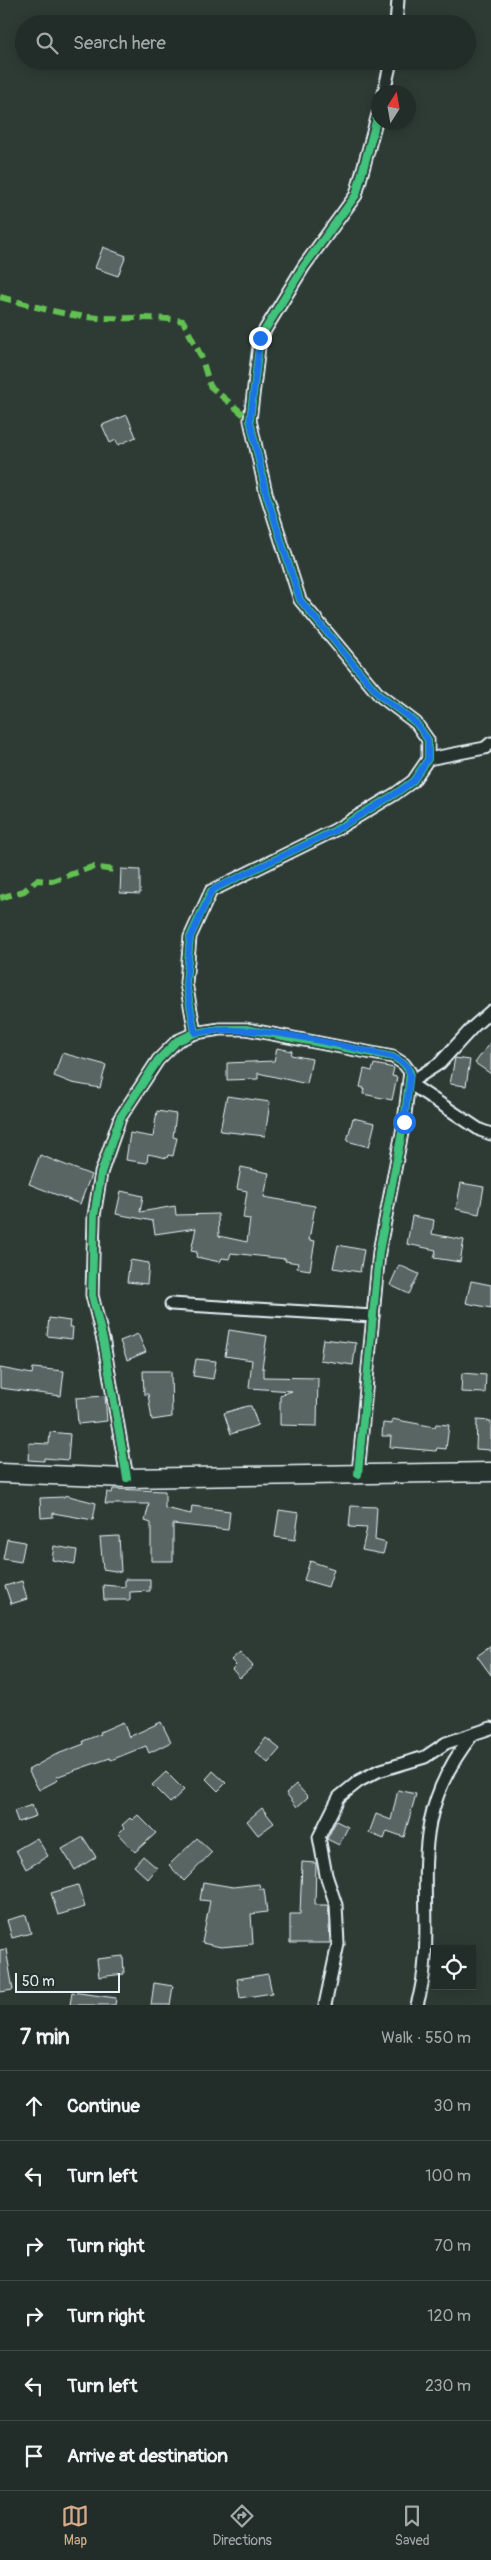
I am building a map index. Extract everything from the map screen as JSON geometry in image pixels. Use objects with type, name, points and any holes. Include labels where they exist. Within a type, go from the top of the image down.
[{"type":"main road","points":[[0,1473],[127,1478],[491,1472]]},
{"type":"street","points":[[397,15],[398,0]]},
{"type":"street","points":[[386,85],[389,70]]},
{"type":"street","points":[[195,1033],[186,982],[190,938],[212,890],[336,830],[413,781],[428,759],[428,740],[416,723],[379,695],[300,600],[266,493],[250,420],[260,338],[304,266],[356,195],[374,130]]},
{"type":"street","points":[[428,759],[485,748],[491,743]]},
{"type":"street","points":[[409,1083],[440,1063],[473,1027],[491,1011]]},
{"type":"street","points":[[127,1478],[104,1344],[92,1295],[94,1216],[101,1173],[120,1118],[158,1060],[176,1041],[195,1033],[220,1029],[246,1030],[393,1057],[410,1072],[379,1252],[358,1474]]},
{"type":"street","points":[[409,1083],[480,1130],[491,1134]]},
{"type":"street","points":[[171,1304],[373,1316]]},
{"type":"street","points":[[325,2005],[338,1944],[336,1905],[326,1875],[319,1837],[339,1796],[359,1781],[378,1771],[426,1757],[446,1743],[491,1728]]},
{"type":"street","points":[[417,2005],[426,1961],[430,1823],[445,1775],[456,1755],[473,1733]]},
{"type":"building","points":[[103,247],[126,256],[118,276],[95,268]]},
{"type":"building","points":[[127,415],[136,437],[118,445],[116,440],[110,443],[102,425]]},
{"type":"building","points":[[121,869],[140,870],[140,894],[120,893]]},
{"type":"building","points":[[491,1041],[491,1074],[475,1063]]},
{"type":"building","points":[[277,1048],[292,1051],[291,1055],[312,1059],[307,1084],[258,1073],[258,1079],[227,1080],[227,1063],[274,1061]]},
{"type":"building","points":[[62,1053],[106,1065],[100,1088],[72,1083],[54,1076]]},
{"type":"building","points":[[455,1058],[470,1060],[466,1086],[450,1084]]},
{"type":"building","points":[[374,1064],[394,1068],[392,1076],[397,1077],[392,1100],[363,1094],[364,1088],[360,1087],[364,1069],[372,1071]]},
{"type":"building","points":[[227,1096],[270,1102],[265,1136],[220,1131]]},
{"type":"building","points":[[157,1111],[176,1114],[173,1137],[177,1138],[173,1156],[168,1155],[167,1158],[148,1154],[147,1163],[126,1160],[130,1133],[153,1137]]},
{"type":"building","points":[[353,1118],[375,1123],[369,1147],[347,1141]]},
{"type":"building","points":[[40,1155],[91,1175],[80,1204],[29,1184]]},
{"type":"building","points":[[241,1167],[269,1173],[264,1197],[315,1206],[309,1240],[315,1241],[310,1270],[297,1268],[298,1263],[285,1261],[286,1259],[231,1253],[229,1259],[222,1258],[220,1262],[196,1257],[197,1252],[191,1251],[196,1228],[155,1234],[153,1221],[116,1214],[121,1191],[143,1196],[140,1212],[175,1206],[176,1215],[218,1214],[219,1236],[247,1242],[250,1219],[243,1218],[247,1191],[237,1189]]},
{"type":"building","points":[[461,1183],[484,1187],[479,1214],[456,1209]]},
{"type":"building","points":[[412,1216],[434,1220],[432,1234],[464,1240],[460,1262],[434,1258],[436,1250],[407,1244]]},
{"type":"building","points":[[338,1245],[364,1250],[360,1272],[333,1268]]},
{"type":"building","points":[[130,1260],[149,1263],[147,1284],[127,1282]]},
{"type":"building","points":[[399,1265],[419,1274],[409,1294],[390,1285]]},
{"type":"building","points":[[471,1281],[491,1285],[491,1308],[466,1303]]},
{"type":"building","points":[[49,1318],[70,1321],[69,1327],[73,1327],[72,1339],[47,1336]]},
{"type":"building","points":[[229,1330],[267,1336],[262,1368],[264,1368],[264,1377],[318,1378],[317,1426],[280,1425],[280,1395],[292,1391],[249,1388],[252,1360],[225,1356]]},
{"type":"building","points":[[138,1334],[146,1352],[127,1360],[120,1341]]},
{"type":"building","points":[[323,1339],[356,1343],[353,1365],[320,1360]]},
{"type":"building","points":[[196,1359],[216,1361],[213,1379],[193,1376]]},
{"type":"building","points":[[0,1368],[32,1374],[33,1368],[64,1371],[61,1396],[0,1388]]},
{"type":"building","points":[[143,1371],[171,1371],[172,1417],[152,1420],[148,1394],[144,1394]]},
{"type":"building","points":[[462,1373],[486,1375],[485,1393],[461,1392]]},
{"type":"building","points":[[105,1396],[107,1421],[78,1424],[76,1398]]},
{"type":"building","points":[[251,1406],[258,1425],[231,1434],[224,1413]]},
{"type":"building","points":[[392,1419],[435,1427],[436,1424],[449,1425],[446,1449],[437,1448],[436,1451],[390,1447],[391,1436],[382,1436],[383,1423],[392,1424]]},
{"type":"building","points":[[477,1420],[491,1421],[491,1450],[476,1449]]},
{"type":"building","points":[[50,1432],[70,1434],[68,1460],[44,1458],[44,1461],[28,1460],[29,1443],[49,1444]]},
{"type":"building","points":[[113,1489],[165,1491],[165,1508],[191,1514],[192,1506],[230,1511],[228,1530],[173,1524],[173,1561],[151,1561],[151,1523],[145,1521],[149,1504],[105,1504],[107,1492],[112,1493]]},
{"type":"building","points":[[65,1495],[96,1503],[93,1520],[53,1513],[53,1517],[41,1518],[40,1498],[64,1497]]},
{"type":"building","points":[[351,1506],[377,1507],[375,1540],[386,1543],[383,1554],[362,1550],[367,1528],[349,1527]]},
{"type":"building","points":[[279,1510],[299,1513],[295,1540],[275,1537]]},
{"type":"building","points":[[119,1536],[121,1572],[103,1569],[100,1537]]},
{"type":"building","points":[[7,1539],[25,1542],[21,1562],[3,1559]]},
{"type":"building","points":[[54,1546],[77,1550],[75,1564],[52,1560]]},
{"type":"building","points":[[310,1561],[334,1569],[328,1587],[304,1580]]},
{"type":"building","points":[[125,1579],[150,1579],[150,1591],[130,1592],[130,1600],[104,1600],[103,1585],[125,1587]]},
{"type":"building","points":[[22,1581],[27,1599],[11,1604],[5,1586]]},
{"type":"building","points":[[491,1646],[491,1675],[477,1656]]},
{"type":"building","points":[[240,1652],[253,1666],[240,1678],[232,1669],[236,1665],[231,1660]]},
{"type":"building","points":[[123,1722],[129,1737],[161,1722],[171,1742],[149,1753],[146,1746],[111,1760],[110,1758],[56,1777],[58,1780],[39,1790],[28,1770],[55,1755],[84,1744],[83,1741]]},
{"type":"building","points":[[266,1738],[280,1749],[268,1763],[255,1752]]},
{"type":"building","points":[[213,1771],[226,1783],[218,1791],[206,1779]]},
{"type":"building","points":[[166,1772],[184,1790],[170,1803],[152,1785]]},
{"type":"building","points":[[296,1784],[308,1797],[297,1807],[286,1793]]},
{"type":"building","points":[[398,1790],[416,1794],[404,1837],[387,1831],[384,1839],[369,1833],[376,1814],[391,1820]]},
{"type":"building","points":[[32,1805],[36,1816],[18,1822],[14,1811]]},
{"type":"building","points":[[262,1808],[274,1823],[258,1835],[247,1821]]},
{"type":"building","points":[[138,1815],[156,1833],[135,1852],[118,1834],[124,1828],[122,1825],[130,1818],[132,1820]]},
{"type":"building","points":[[336,1821],[348,1827],[339,1845],[327,1839]]},
{"type":"building","points":[[83,1837],[96,1857],[75,1870],[62,1849]]},
{"type":"building","points":[[37,1838],[48,1856],[26,1869],[16,1850]]},
{"type":"building","points":[[197,1838],[212,1852],[184,1881],[169,1865]]},
{"type":"building","points":[[143,1856],[157,1868],[148,1879],[134,1866]]},
{"type":"building","points":[[302,1862],[316,1863],[315,1905],[328,1905],[330,1943],[290,1943],[290,1914],[300,1914]]},
{"type":"building","points":[[203,1882],[233,1887],[259,1884],[260,1889],[264,1889],[267,1912],[251,1914],[253,1944],[221,1947],[202,1943],[210,1901],[200,1900]]},
{"type":"building","points":[[78,1885],[85,1907],[58,1915],[51,1893]]},
{"type":"building","points":[[26,1915],[31,1933],[12,1938],[7,1920]]},
{"type":"building","points":[[6,1949],[13,1990],[0,1992],[0,1950]]},
{"type":"building","points":[[123,1956],[124,1974],[99,1977],[97,1959]]},
{"type":"building","points":[[268,1974],[272,1993],[240,1998],[237,1979]]},
{"type":"building","points":[[154,1983],[173,1986],[170,2005],[151,2005]]},
{"type":"building","points":[[72,1992],[116,1998],[115,2005],[70,2005]]},
{"type":"marked path","points":[[0,297],[76,316],[183,321],[201,356],[210,386],[250,420]]},
{"type":"marked path","points":[[0,898],[24,891],[37,880],[52,881],[92,867],[115,870]]},
{"type":"cycle path","points":[[195,1033],[186,983],[190,937],[211,891],[335,830],[395,794],[413,781],[428,759],[428,740],[416,723],[379,695],[300,600],[266,493],[250,420],[260,338],[304,266],[356,195],[374,130]]},
{"type":"cycle path","points":[[127,1478],[104,1344],[92,1295],[94,1216],[101,1173],[120,1118],[158,1060],[177,1041],[195,1033],[220,1029],[246,1029],[393,1057],[404,1064],[410,1072],[404,1122],[379,1252],[358,1474]]},
{"type":"route","points":[[260,338],[250,420],[266,493],[300,600],[379,695],[416,723],[428,740],[428,759],[413,781],[336,830],[212,890],[190,938],[186,982],[195,1033],[220,1029],[246,1030],[331,1044],[393,1057],[404,1064],[410,1072],[404,1122]]}]
